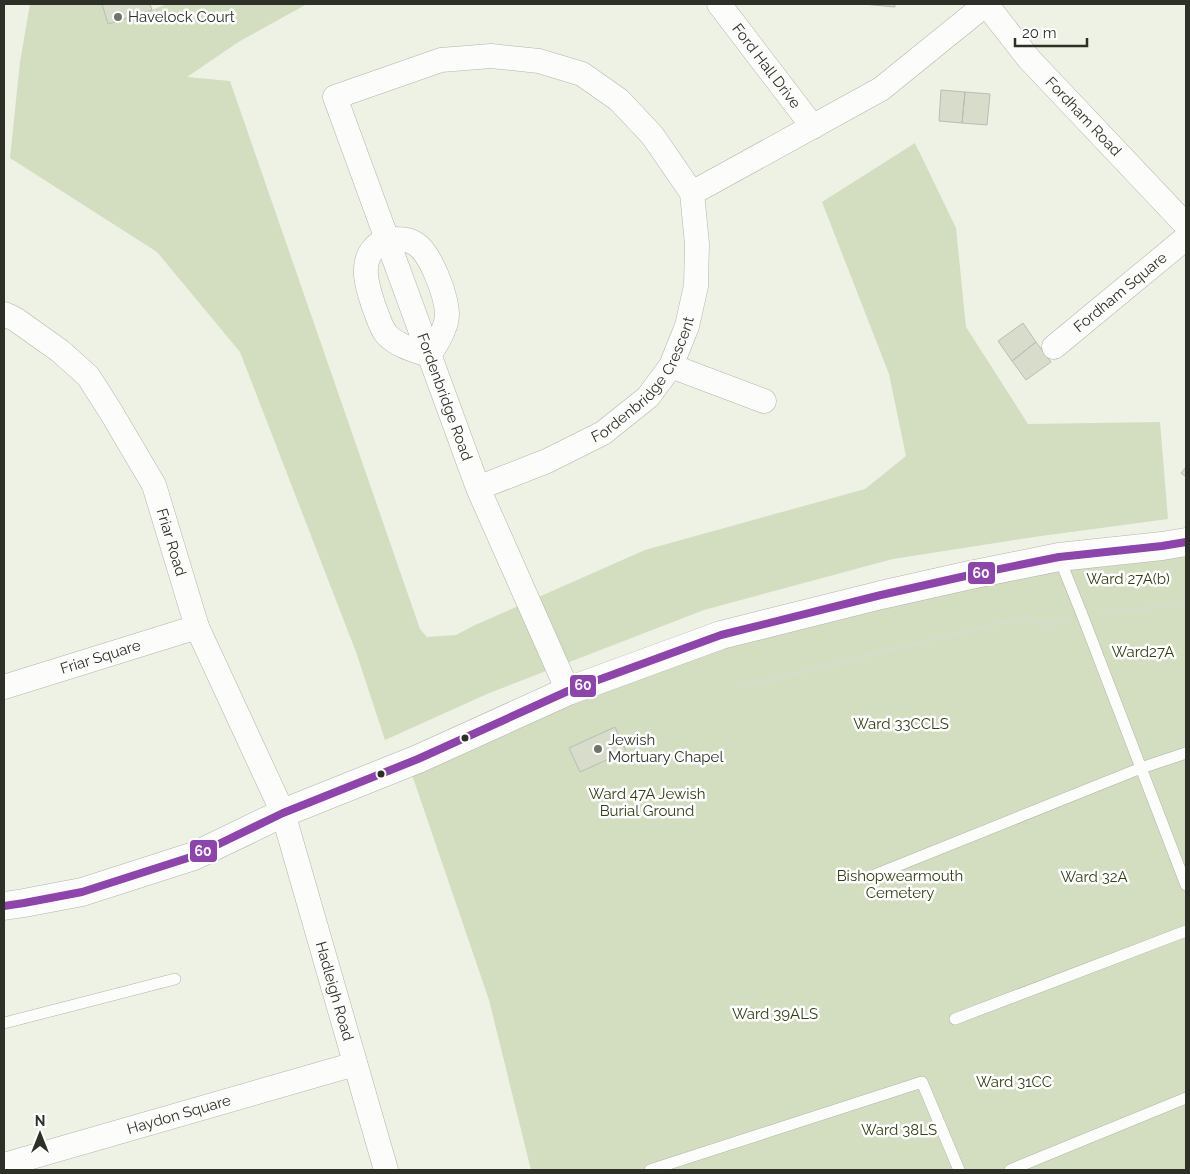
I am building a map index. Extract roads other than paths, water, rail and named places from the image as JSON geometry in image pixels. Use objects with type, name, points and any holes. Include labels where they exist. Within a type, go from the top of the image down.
[{"type":"street","name":"Ford Hall Drive","points":[[719,4],[812,127]]},
{"type":"street","points":[[692,193],[880,89],[986,4]]},
{"type":"street","name":"Fordham Road","points":[[986,4],[1030,59],[1186,225]]},
{"type":"street","name":"Fordenbridge Crescent","points":[[335,97],[441,60],[491,56],[538,61],[582,74],[619,100],[652,135],[692,193],[697,244],[696,286],[687,326],[671,366],[648,397],[603,433],[547,461],[478,488]]},
{"type":"street","name":"Fordenbridge Road","points":[[335,97],[478,488],[568,691]]},
{"type":"street","name":"Fordham Square","points":[[1054,346],[1186,238]]},
{"type":"street","points":[[387,239],[406,239],[417,245],[426,253],[435,270],[445,300],[447,314],[445,327],[429,354],[397,343],[386,334],[380,324],[366,284],[366,269],[368,258],[374,248],[387,239]]},
{"type":"street","name":"Friar Road","points":[[4,314],[15,319],[52,346],[88,376],[154,484],[197,627],[283,813]]},
{"type":"street","points":[[671,366],[764,402]]},
{"type":"street","points":[[4,906],[24,904],[82,892],[194,856],[283,813],[418,759],[568,691],[722,635],[881,595],[1059,557],[1186,542]]},
{"type":"street","name":"Friar Square","points":[[4,687],[197,627]]},
{"type":"street","name":"Hadleigh Road","points":[[283,813],[386,1170]]},
{"type":"street","name":"Haydon Square","points":[[4,1165],[355,1064]]},
{"type":"lane","points":[[1059,557],[1186,885]]},
{"type":"lane","points":[[872,876],[1141,768],[1186,753]]},
{"type":"lane","points":[[955,1019],[1186,930]]},
{"type":"lane","points":[[4,1023],[175,979]]},
{"type":"lane","points":[[650,1170],[922,1082],[959,1170]]},
{"type":"lane","points":[[1010,1170],[1186,1098]]},
{"type":"place","name":"Havelock Court","points":[[118,17]]},
{"type":"place","name":"Jewish Mortuary Chapel","points":[[598,749]]},
{"type":"park label","name":"Ward 27A(b)","points":[[1128,579]]},
{"type":"park label","name":"Ward27A","points":[[1143,652]]},
{"type":"park label","name":"Ward 33CCLS","points":[[901,724]]},
{"type":"park label","name":"Ward 47A Jewish Burial Ground","points":[[647,802]]},
{"type":"park label","name":"Ward 32A","points":[[1094,877]]},
{"type":"park label","name":"Bishopwearmouth Cemetery","points":[[900,884]]},
{"type":"park label","name":"Ward 39ALS","points":[[775,1014]]},
{"type":"park label","name":"Ward 31CC","points":[[1014,1082]]},
{"type":"park label","name":"Ward 38LS","points":[[899,1130]]}]
